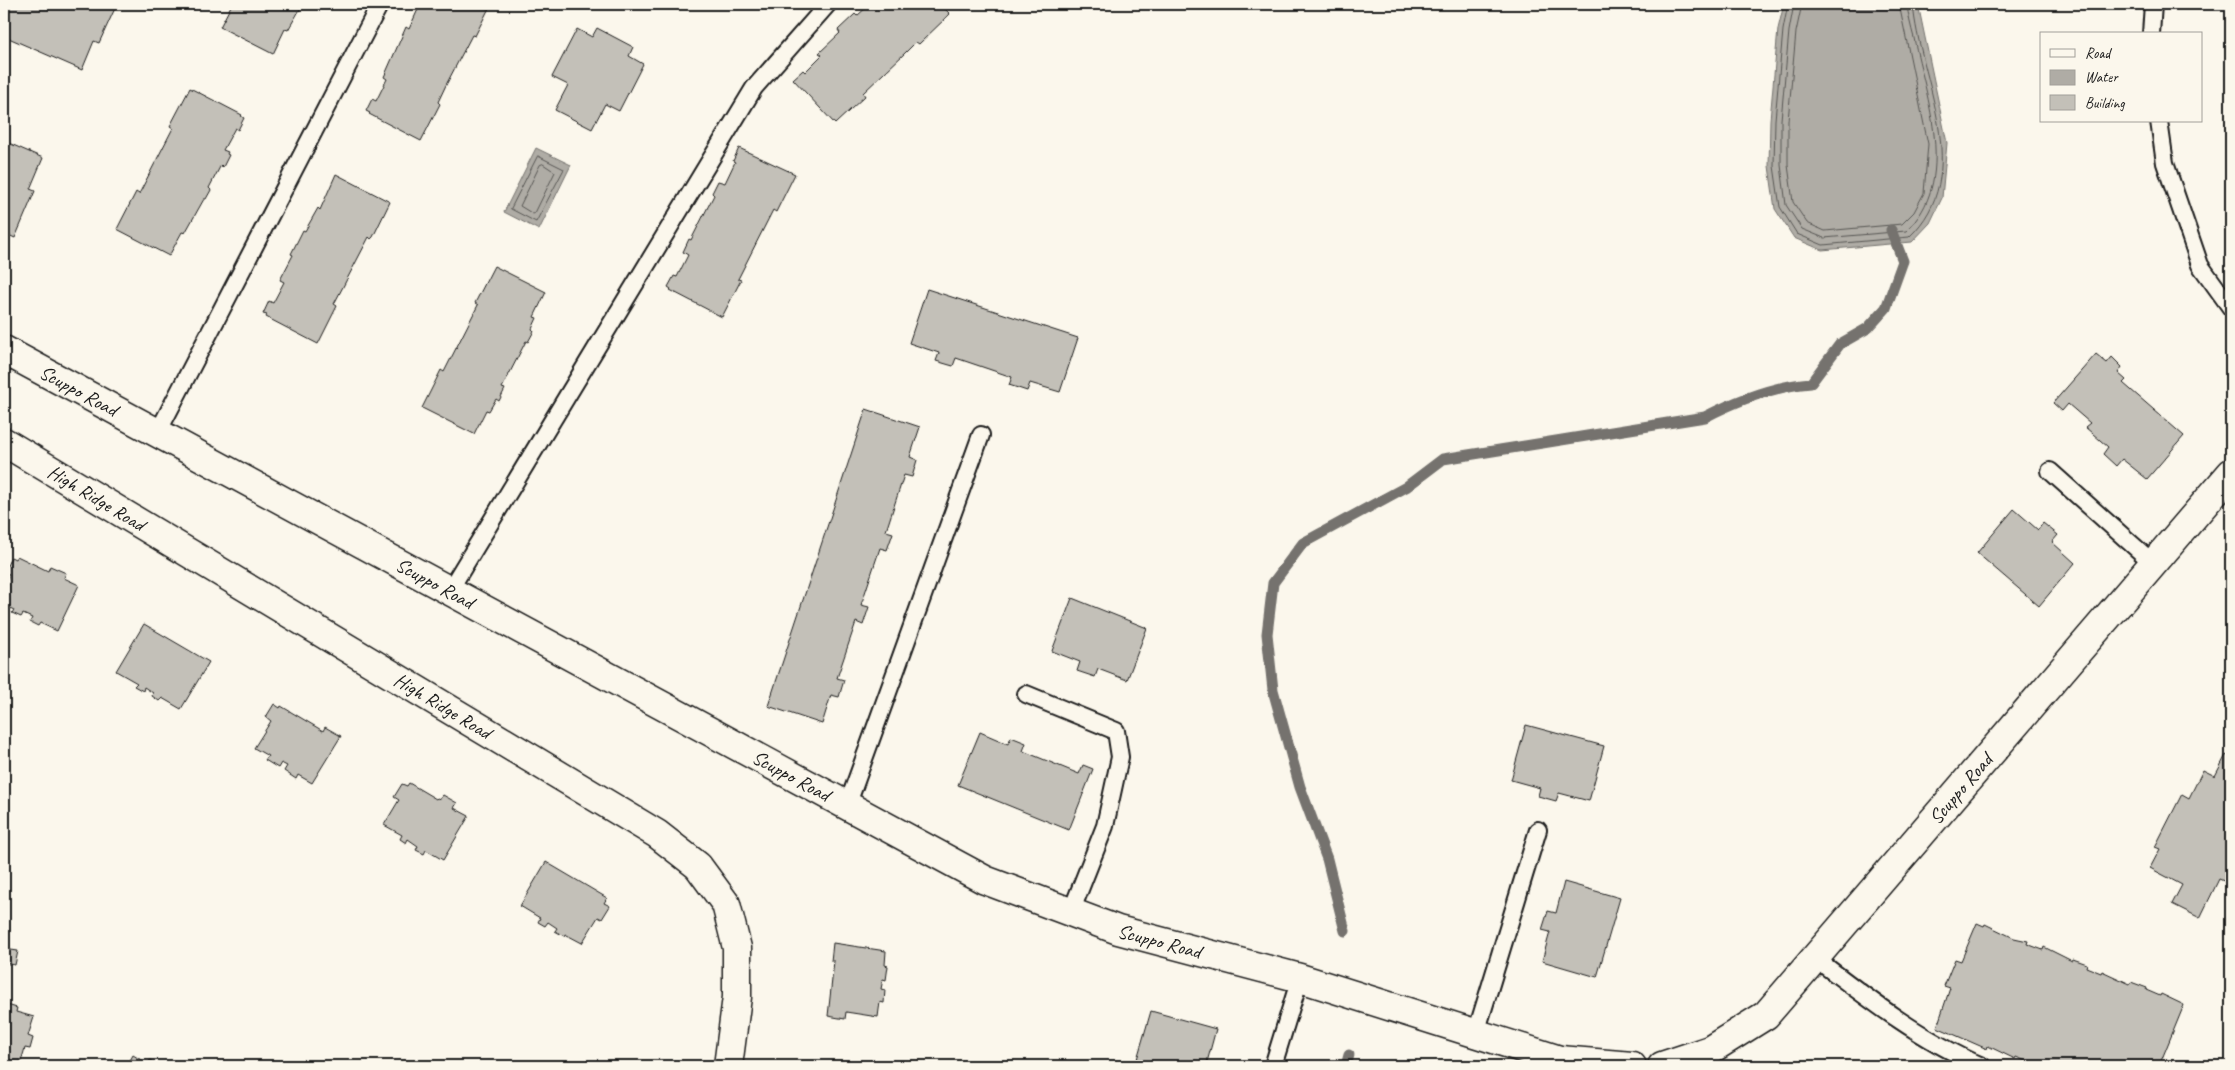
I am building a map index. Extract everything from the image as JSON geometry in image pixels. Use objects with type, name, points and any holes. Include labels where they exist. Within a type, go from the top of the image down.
[{"type":"street","name":"Scuppo Road","points":[[4,350],[985,880],[1118,930],[1300,978],[1560,1060],[1632,1066]]},
{"type":"street","name":"High Ridge Road","points":[[4,442],[657,834],[698,866],[726,904],[737,948],[737,997],[728,1066]]},
{"type":"street","name":"Scuppo Road","points":[[1662,1066],[1713,1058],[1766,1015],[2231,473]]},
{"type":"lane","points":[[157,434],[380,4]]},
{"type":"lane","points":[[449,591],[754,88],[828,4]]},
{"type":"lane","points":[[2151,32],[2153,4]]},
{"type":"lane","points":[[2159,122],[2165,163],[2200,266],[2231,308]]},
{"type":"lane","points":[[847,806],[981,435]]},
{"type":"lane","points":[[2050,471],[2154,564]]},
{"type":"lane","points":[[1026,694],[1116,732],[1120,757],[1105,826],[1071,912]]},
{"type":"lane","points":[[1476,1033],[1538,830]]},
{"type":"lane","points":[[1815,958],[1875,1005],[1956,1055],[1982,1066]]},
{"type":"lane","points":[[1273,1066],[1300,978]]},
{"type":"water","points":[[1784,4],[1918,4],[1947,143],[1942,198],[1930,223],[1912,242],[1822,250],[1794,238],[1775,209],[1769,166],[1770,120],[1778,29]]},
{"type":"water","points":[[536,148],[571,165],[539,230],[504,212]]},
{"type":"building","points":[[4,4],[117,4],[99,43],[94,41],[82,70],[4,36]]},
{"type":"building","points":[[232,4],[303,4],[288,30],[285,29],[273,54],[220,27]]},
{"type":"building","points":[[425,4],[491,4],[475,36],[472,35],[446,85],[438,102],[440,104],[421,141],[366,111],[372,99],[376,101],[387,79],[384,77],[406,27],[409,29],[420,5],[424,7]]},
{"type":"building","points":[[870,4],[940,4],[950,14],[919,44],[916,42],[863,93],[865,96],[835,124],[793,79],[803,70],[805,72],[822,55],[819,53],[840,33],[838,30],[855,14],[857,16]]},
{"type":"building","points":[[597,28],[633,47],[629,56],[643,64],[619,111],[605,104],[592,129],[555,110],[568,85],[552,77],[577,29],[592,37]]},
{"type":"building","points":[[190,88],[242,115],[244,118],[238,130],[235,128],[223,150],[228,152],[227,154],[229,155],[223,167],[221,165],[209,188],[211,190],[185,233],[182,232],[169,256],[117,229],[136,192],[139,194],[173,128],[170,126]]},
{"type":"building","points":[[4,141],[43,158],[30,189],[35,191],[15,238],[4,233]]},
{"type":"building","points":[[739,148],[795,174],[776,212],[773,210],[738,279],[741,280],[722,317],[670,290],[668,287],[674,276],[677,277],[688,255],[683,252],[714,195],[712,193],[718,181],[725,183]]},
{"type":"building","points":[[336,174],[390,202],[373,237],[371,239],[369,237],[334,304],[337,306],[318,344],[263,314],[269,301],[273,303],[284,282],[280,280],[293,255],[291,254],[303,230],[305,231],[318,208],[320,210]]},
{"type":"building","points":[[494,266],[546,292],[534,317],[537,318],[532,329],[534,331],[528,342],[526,341],[502,388],[505,389],[499,401],[496,399],[489,411],[486,410],[474,434],[422,408],[441,370],[444,372],[478,305],[475,303]]},
{"type":"building","points":[[927,289],[1078,338],[1060,392],[1030,383],[1027,391],[1009,385],[1012,377],[956,358],[953,366],[936,361],[939,353],[909,343]]},
{"type":"building","points":[[2096,354],[2107,363],[2112,357],[2122,367],[2118,373],[2126,380],[2123,383],[2184,436],[2147,479],[2122,459],[2116,466],[2103,454],[2108,447],[2085,427],[2090,423],[2068,404],[2062,411],[2053,403]]},
{"type":"building","points":[[866,409],[920,427],[910,457],[917,460],[912,477],[904,475],[886,531],[893,533],[887,550],[880,548],[861,605],[869,607],[863,625],[856,622],[837,678],[844,680],[839,697],[831,695],[822,724],[768,706]]},
{"type":"building","points":[[2014,509],[2038,530],[2043,523],[2058,535],[2052,542],[2075,563],[2039,606],[1977,553]]},
{"type":"building","points":[[17,556],[48,571],[50,566],[66,573],[64,578],[79,585],[57,631],[40,623],[38,626],[30,622],[32,618],[23,614],[21,617],[12,613],[14,610],[4,605],[4,585],[9,574],[4,572],[11,557],[15,559]]},
{"type":"building","points":[[1072,598],[1147,628],[1127,680],[1098,669],[1095,677],[1077,671],[1080,662],[1052,651]]},
{"type":"building","points":[[144,624],[209,662],[181,709],[162,698],[159,701],[152,696],[153,693],[144,687],[143,691],[134,686],[137,683],[116,671]]},
{"type":"building","points":[[274,704],[280,708],[281,706],[323,731],[325,727],[341,736],[312,783],[298,775],[296,779],[284,771],[287,766],[281,763],[278,768],[265,760],[268,756],[254,748],[271,721],[266,717]]},
{"type":"building","points":[[1526,725],[1604,746],[1589,801],[1559,793],[1556,801],[1538,796],[1540,788],[1511,780]]},
{"type":"building","points":[[980,732],[1008,744],[1011,737],[1026,743],[1023,751],[1079,774],[1083,765],[1093,769],[1069,830],[958,785]]},
{"type":"building","points":[[2226,755],[2231,758],[2231,884],[2219,879],[2200,918],[2172,904],[2182,885],[2150,868],[2160,849],[2155,847],[2182,794],[2189,798],[2203,770],[2215,776]]},
{"type":"building","points":[[409,783],[436,799],[440,799],[443,795],[457,803],[454,808],[469,816],[443,860],[426,850],[424,854],[416,850],[418,846],[408,839],[406,843],[400,839],[402,835],[384,825],[399,800],[394,797],[402,784],[407,786]]},
{"type":"building","points":[[546,862],[607,898],[604,903],[610,906],[602,919],[598,917],[582,943],[555,931],[557,928],[548,922],[545,926],[538,922],[540,918],[520,906]]},
{"type":"building","points":[[1564,882],[1620,898],[1597,977],[1542,961],[1550,932],[1542,930],[1548,911],[1556,913]]},
{"type":"building","points":[[1977,923],[1984,926],[1985,924],[2014,938],[2028,941],[2027,944],[2043,950],[2044,947],[2072,961],[2073,959],[2087,964],[2086,967],[2101,973],[2102,971],[2130,984],[2131,982],[2147,988],[2146,990],[2160,996],[2161,994],[2184,1005],[2159,1066],[2032,1066],[2033,1064],[2016,1057],[2015,1059],[1988,1046],[1987,1049],[1937,1027],[1950,988],[1944,986],[1955,959],[1961,961]]},
{"type":"building","points":[[833,943],[886,951],[885,965],[888,966],[886,980],[883,979],[881,989],[885,990],[884,1003],[880,1002],[878,1017],[846,1012],[845,1019],[828,1016],[834,961],[831,961]]},
{"type":"building","points":[[4,949],[18,951],[15,965],[4,963]]},
{"type":"building","points":[[7,1005],[17,1008],[16,1012],[34,1017],[28,1036],[33,1038],[30,1049],[25,1048],[20,1065],[4,1060],[4,1008],[6,1009]]},
{"type":"building","points":[[1151,1011],[1216,1029],[1206,1066],[1135,1066]]},
{"type":"building","points":[[133,1055],[148,1064],[150,1060],[159,1065],[127,1066]]},
{"type":"waterway","points":[[1345,931],[1327,859],[1300,787],[1273,690],[1267,634],[1273,583],[1303,543],[1406,487],[1443,459],[1705,417],[1756,395],[1783,387],[1811,383],[1840,344],[1868,328],[1886,308],[1903,261],[1891,230]]},
{"type":"waterway","points":[[1346,1066],[1349,1055]]}]
